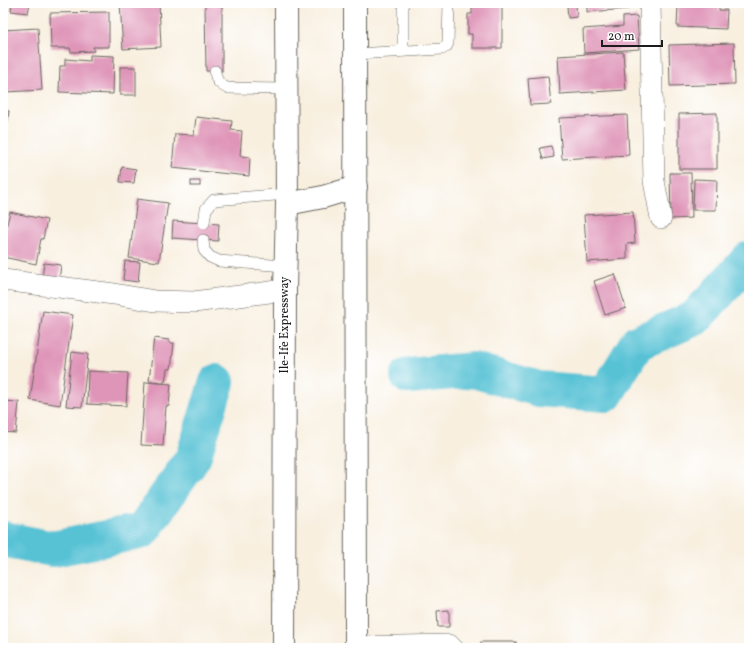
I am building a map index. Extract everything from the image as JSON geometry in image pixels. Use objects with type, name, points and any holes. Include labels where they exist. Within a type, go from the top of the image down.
[{"type":"highway","name":"Ile-Ife Expressway","points":[[284,648],[285,290],[287,199],[285,89],[286,3]]},
{"type":"highway","points":[[355,3],[356,645]]},
{"type":"highway","points":[[287,199],[323,197],[356,187]]},
{"type":"street","points":[[650,3],[654,181],[661,218]]},
{"type":"street","points":[[3,280],[163,302],[194,302],[285,290]]},
{"type":"lane","points":[[403,3],[403,51]]},
{"type":"lane","points":[[356,54],[438,50],[446,47],[448,43],[449,3]]},
{"type":"lane","points":[[215,71],[216,79],[220,85],[228,88],[285,89]]},
{"type":"lane","points":[[204,223],[206,209],[214,200],[287,199]]},
{"type":"lane","points":[[203,240],[204,250],[210,257],[219,261],[286,266]]},
{"type":"lane","points":[[356,645],[409,645],[447,640],[456,644],[459,648]]},
{"type":"building","points":[[12,3],[30,3],[28,13],[11,11]]},
{"type":"building","points":[[120,3],[159,3],[161,47],[123,49]]},
{"type":"building","points":[[205,3],[222,3],[222,71],[206,71]]},
{"type":"building","points":[[472,3],[502,3],[502,48],[472,48],[472,34],[468,34],[468,14],[472,14]]},
{"type":"building","points":[[587,3],[628,3],[629,9],[587,12]]},
{"type":"building","points":[[670,3],[719,3],[719,10],[727,10],[726,29],[677,27],[678,5],[670,5]]},
{"type":"building","points":[[576,5],[577,17],[568,18],[567,6]]},
{"type":"building","points":[[109,12],[109,47],[93,47],[94,51],[71,52],[70,48],[51,48],[50,13]]},
{"type":"building","points":[[637,16],[639,49],[584,53],[583,29],[623,26],[623,17]]},
{"type":"building","points":[[38,28],[42,90],[6,92],[3,30]]},
{"type":"building","points":[[734,43],[735,84],[670,86],[669,45]]},
{"type":"building","points":[[623,52],[626,90],[560,94],[558,56]]},
{"type":"building","points":[[90,55],[114,56],[113,94],[59,92],[60,66],[65,66],[65,59],[90,61]]},
{"type":"building","points":[[120,67],[136,67],[136,95],[120,95]]},
{"type":"building","points":[[548,76],[551,104],[530,105],[528,78]]},
{"type":"building","points":[[3,110],[9,111],[4,143],[3,143]]},
{"type":"building","points":[[717,113],[717,169],[679,169],[679,114]]},
{"type":"building","points":[[627,115],[629,155],[562,159],[559,118]]},
{"type":"building","points":[[196,117],[232,121],[231,130],[242,131],[240,156],[250,157],[249,176],[172,168],[175,134],[194,135]]},
{"type":"building","points":[[551,146],[554,157],[543,159],[540,148]]},
{"type":"building","points":[[122,167],[136,169],[134,183],[120,182]]},
{"type":"building","points":[[670,173],[691,173],[692,218],[671,219]]},
{"type":"building","points":[[694,179],[717,180],[716,210],[693,210]]},
{"type":"building","points":[[191,181],[200,181],[200,186],[191,186]]},
{"type":"building","points":[[137,199],[168,203],[159,262],[129,258]]},
{"type":"building","points":[[10,212],[47,220],[43,239],[41,239],[36,264],[3,257],[3,227],[6,228]]},
{"type":"building","points":[[633,212],[635,243],[627,244],[627,259],[587,262],[584,215]]},
{"type":"building","points":[[173,221],[219,224],[218,241],[172,238]]},
{"type":"building","points":[[125,261],[140,262],[138,282],[123,280]]},
{"type":"building","points":[[44,263],[61,265],[59,281],[42,279]]},
{"type":"building","points":[[615,274],[626,308],[605,315],[594,281]]},
{"type":"building","points":[[43,311],[73,315],[60,405],[30,400]]},
{"type":"building","points":[[154,338],[169,340],[169,343],[174,343],[171,369],[167,369],[165,382],[149,381]]},
{"type":"building","points":[[72,352],[88,354],[82,407],[66,406]]},
{"type":"building","points":[[88,371],[128,373],[126,406],[87,404]]},
{"type":"building","points":[[145,382],[171,384],[169,406],[166,406],[163,446],[141,445]]},
{"type":"building","points":[[3,401],[19,402],[16,433],[3,432]]},
{"type":"building","points":[[449,610],[449,627],[438,627],[437,611]]},
{"type":"building","points":[[481,642],[516,642],[516,648],[481,648]]},
{"type":"waterway","points":[[408,376],[473,370],[539,389],[606,394],[637,343],[695,318],[749,259]]},
{"type":"waterway","points":[[3,539],[53,549],[142,531],[193,458],[217,382]]}]
